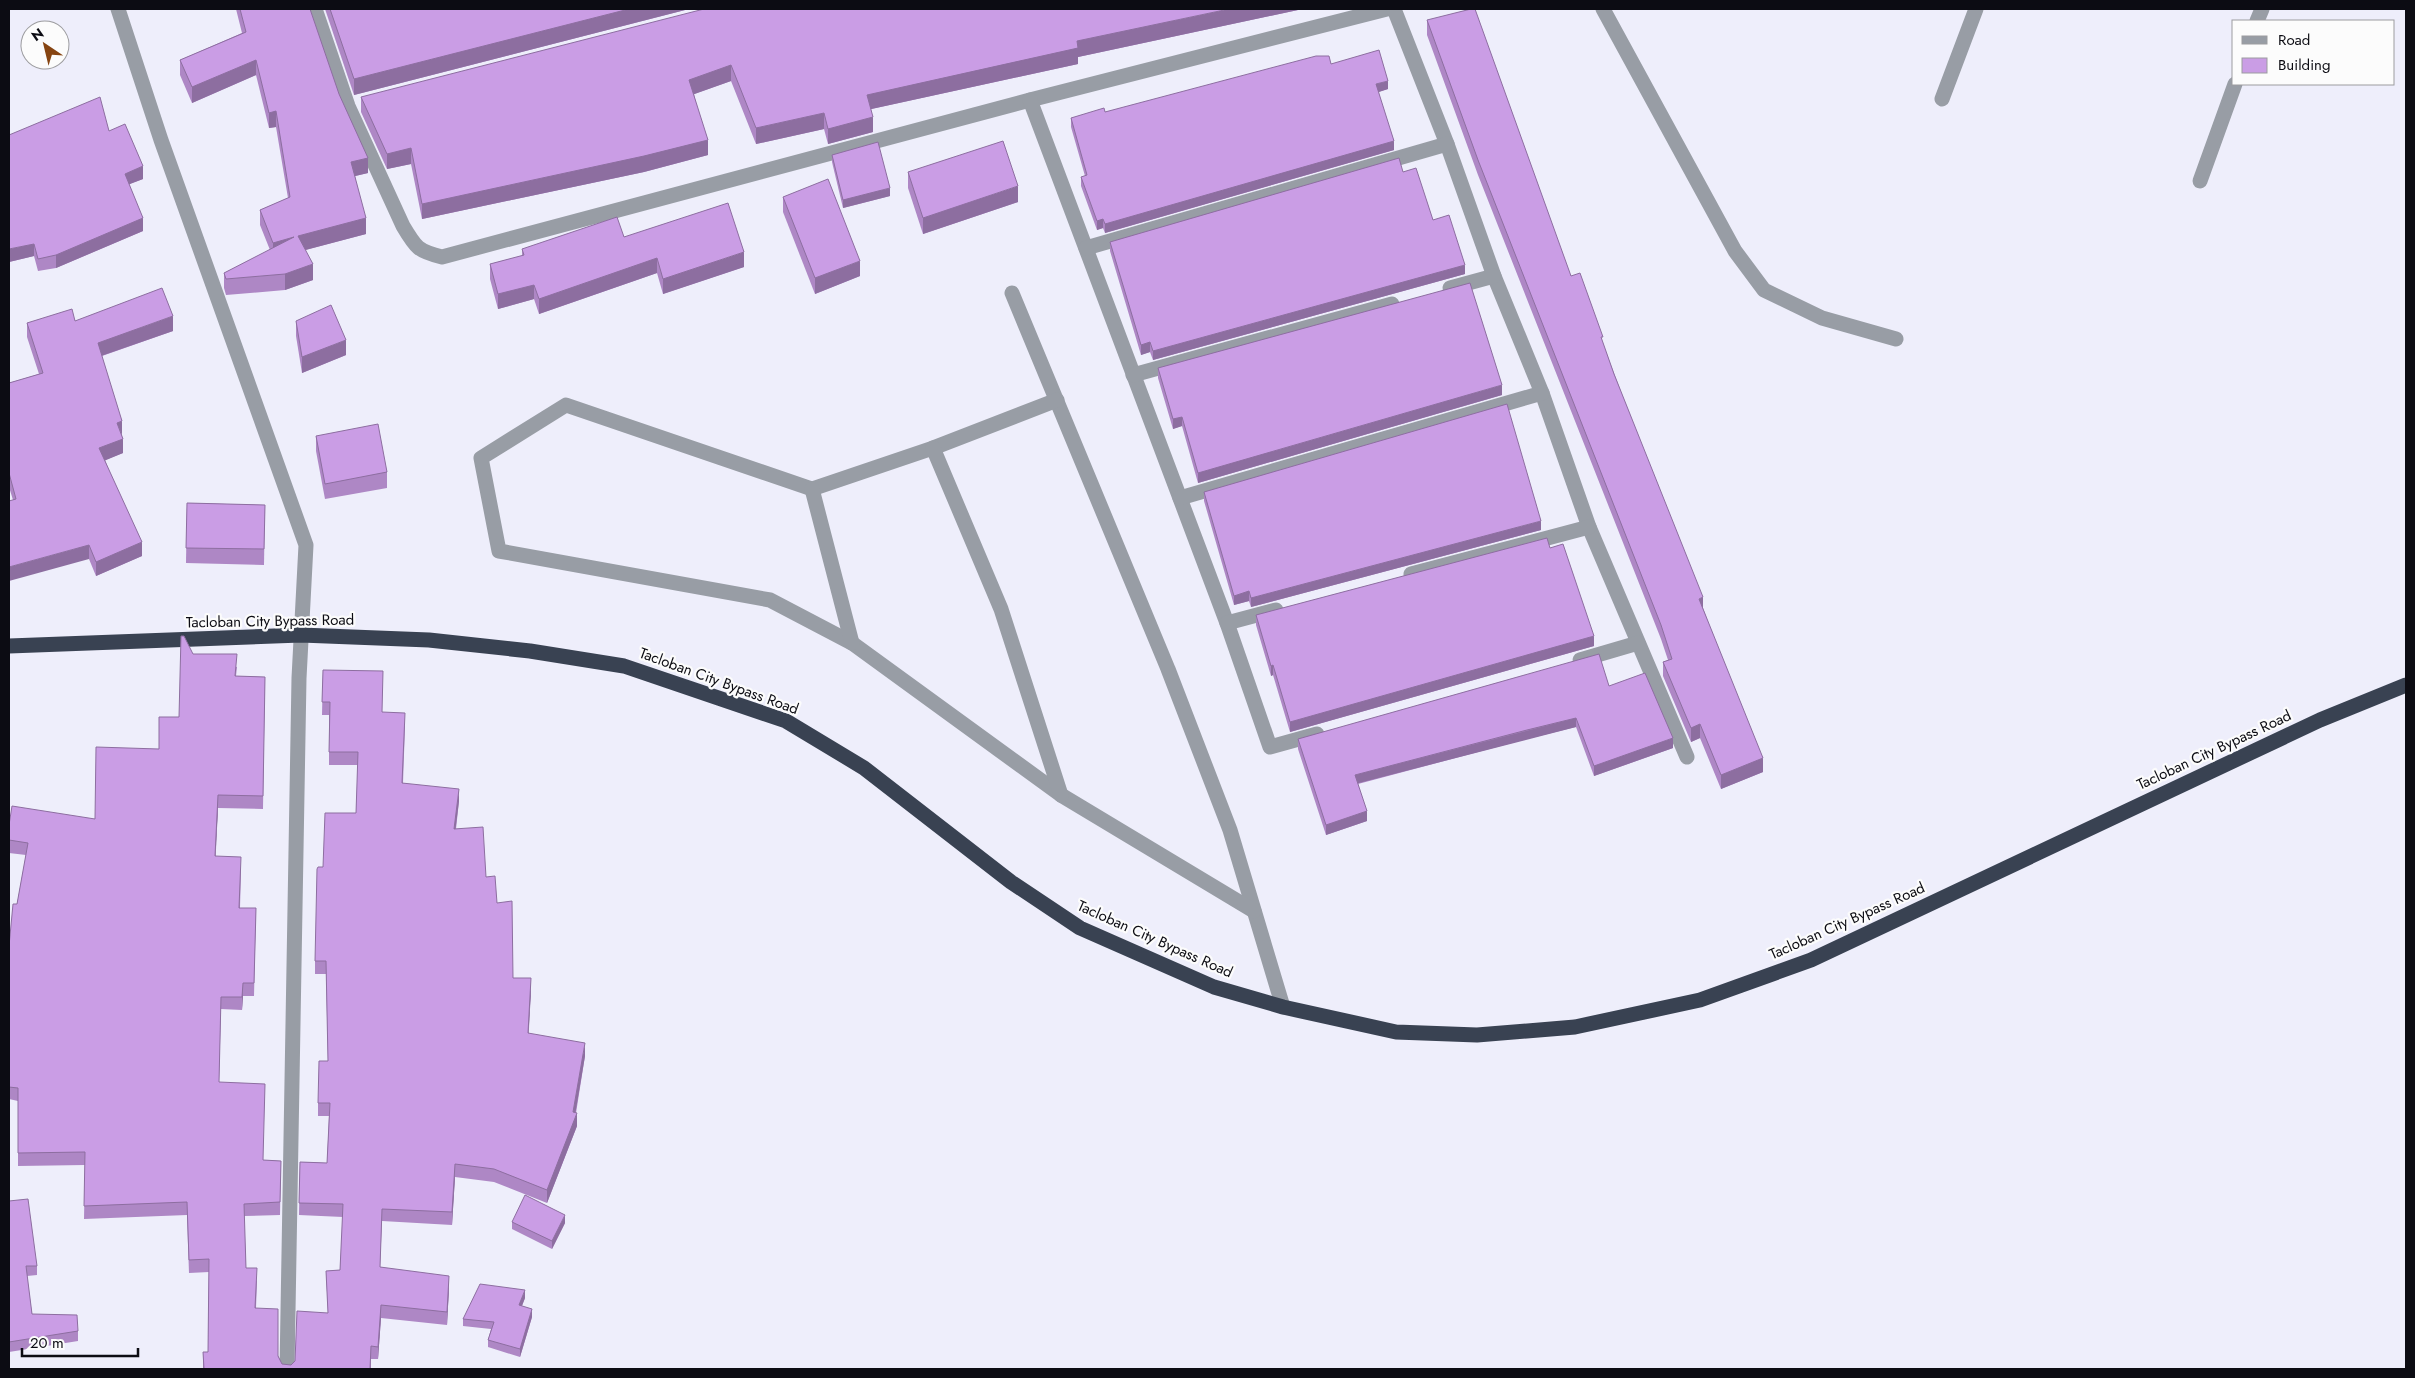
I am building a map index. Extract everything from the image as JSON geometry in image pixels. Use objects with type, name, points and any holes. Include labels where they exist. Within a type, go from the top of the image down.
[{"type":"highway","name":"Tacloban City Bypass Road","points":[[9,646],[301,635],[429,640],[530,651],[624,666],[786,720],[864,768],[1011,882],[1080,928],[1214,987],[1283,1007],[1396,1032],[1477,1035],[1575,1027],[1700,1000],[1811,960],[2320,720],[2406,685]]},
{"type":"street","points":[[118,9],[161,140],[306,545],[301,635],[287,1369]]},
{"type":"street","points":[[315,9],[348,106],[412,241],[422,252],[442,257],[1030,100],[1387,9]]},
{"type":"street","points":[[1394,9],[1447,144],[1494,276],[1542,393],[1589,526],[1687,757]]},
{"type":"street","points":[[1603,9],[1735,251],[1764,290],[1822,318],[1896,339]]},
{"type":"street","points":[[1942,98],[1976,9]]},
{"type":"street","points":[[2200,181],[2235,85]]},
{"type":"street","points":[[1030,100],[1228,623],[1270,747],[1327,731]]},
{"type":"street","points":[[348,106],[367,101]]},
{"type":"street","points":[[1086,248],[1447,144]]},
{"type":"street","points":[[1437,292],[1494,276]]},
{"type":"street","points":[[1012,293],[1168,669],[1230,830],[1283,1007]]},
{"type":"street","points":[[1134,374],[1409,300]]},
{"type":"street","points":[[1180,498],[1542,393]]},
{"type":"street","points":[[1057,400],[933,448],[812,489],[566,405],[481,458],[499,551],[770,600],[852,643],[1061,795],[1254,910]]},
{"type":"street","points":[[933,448],[1001,610],[1061,795]]},
{"type":"street","points":[[812,489],[852,643]]},
{"type":"street","points":[[1398,578],[1589,526]]},
{"type":"street","points":[[1228,623],[1294,606]]},
{"type":"street","points":[[1562,665],[1638,644]]},
{"type":"building","points":[[240,9],[310,9],[339,94],[368,158],[351,162],[366,218],[298,236],[313,264],[285,274],[226,279],[224,273],[294,237],[273,243],[260,210],[290,197],[276,111],[269,113],[256,60],[192,87],[180,60],[246,32]]},
{"type":"building","points":[[330,9],[629,9],[354,79]]},
{"type":"building","points":[[704,9],[1229,9],[1077,41],[1078,48],[867,95],[873,117],[828,129],[824,113],[756,128],[731,65],[689,80],[708,140],[644,156],[422,204],[411,148],[387,154],[361,97]]},
{"type":"building","points":[[1475,9],[1571,276],[1580,273],[1614,374],[1703,597],[1699,599],[1763,758],[1721,775],[1700,724],[1691,728],[1663,662],[1672,659],[1661,625],[1478,160],[1427,20]]},
{"type":"building","points":[[1379,50],[1388,81],[1376,84],[1394,141],[1105,224],[1103,219],[1097,221],[1081,177],[1087,175],[1071,118],[1104,108],[1105,112],[1316,56],[1329,56],[1331,64]]},
{"type":"building","points":[[100,97],[109,131],[125,124],[143,166],[125,174],[143,218],[56,255],[38,259],[34,244],[9,249],[9,135]]},
{"type":"building","points":[[1003,141],[1018,186],[923,218],[908,172]]},
{"type":"building","points":[[878,142],[890,188],[843,200],[832,155]]},
{"type":"building","points":[[1399,158],[1403,172],[1416,168],[1433,220],[1449,215],[1465,265],[1153,351],[1150,342],[1141,345],[1110,242]]},
{"type":"building","points":[[828,179],[860,261],[815,278],[783,197]]},
{"type":"building","points":[[728,203],[744,252],[663,279],[657,258],[539,299],[534,285],[498,294],[490,264],[524,255],[522,249],[617,217],[624,237]]},
{"type":"building","points":[[1470,283],[1502,385],[1198,473],[1182,417],[1173,419],[1158,368]]},
{"type":"building","points":[[162,288],[173,316],[98,343],[122,421],[117,423],[123,439],[99,448],[142,542],[96,562],[89,545],[9,567],[9,501],[16,499],[9,473],[9,383],[43,373],[27,323],[72,309],[75,321]]},
{"type":"building","points":[[331,305],[346,340],[302,357],[296,321]]},
{"type":"building","points":[[1507,404],[1541,521],[1251,598],[1249,591],[1234,596],[1204,492]]},
{"type":"building","points":[[378,424],[387,472],[325,484],[316,436]]},
{"type":"building","points":[[187,503],[265,505],[264,549],[186,548]]},
{"type":"building","points":[[1547,538],[1550,548],[1563,544],[1594,636],[1290,722],[1256,615]]},
{"type":"building","points":[[181,636],[184,636],[193,654],[237,654],[235,676],[265,677],[263,796],[218,795],[215,856],[241,857],[239,908],[256,908],[254,983],[243,983],[242,997],[221,997],[219,1082],[265,1084],[263,1160],[281,1161],[280,1202],[244,1204],[246,1268],[257,1268],[255,1308],[278,1309],[278,1356],[282,1364],[291,1365],[295,1361],[297,1311],[328,1313],[326,1271],[340,1270],[343,1204],[299,1203],[300,1162],[327,1163],[330,1103],[318,1103],[319,1061],[328,1061],[326,961],[315,961],[317,869],[318,867],[323,867],[325,813],[356,813],[358,752],[329,752],[330,702],[322,702],[323,670],[383,671],[382,712],[405,713],[402,783],[459,789],[454,829],[483,827],[486,877],[495,876],[497,903],[512,901],[513,978],[531,978],[528,1033],[585,1043],[573,1112],[577,1113],[547,1190],[494,1169],[455,1164],[452,1212],[382,1209],[380,1267],[449,1276],[447,1312],[381,1305],[378,1347],[371,1346],[370,1369],[204,1369],[203,1352],[208,1352],[209,1259],[189,1260],[187,1202],[84,1206],[85,1152],[18,1153],[18,1088],[9,1087],[9,946],[13,904],[17,904],[28,843],[9,840],[12,806],[95,819],[96,747],[159,749],[159,717],[179,717]]},
{"type":"building","points":[[1599,654],[1609,686],[1645,673],[1673,738],[1594,766],[1576,718],[1527,730],[1355,775],[1367,811],[1326,825],[1298,739]]},
{"type":"building","points":[[525,1195],[565,1215],[552,1241],[512,1222]]},
{"type":"building","points":[[28,1199],[37,1266],[26,1266],[32,1314],[77,1315],[78,1331],[9,1342],[9,1201]]},
{"type":"building","points":[[480,1284],[525,1290],[519,1305],[532,1309],[520,1349],[488,1340],[494,1322],[463,1319]]}]
